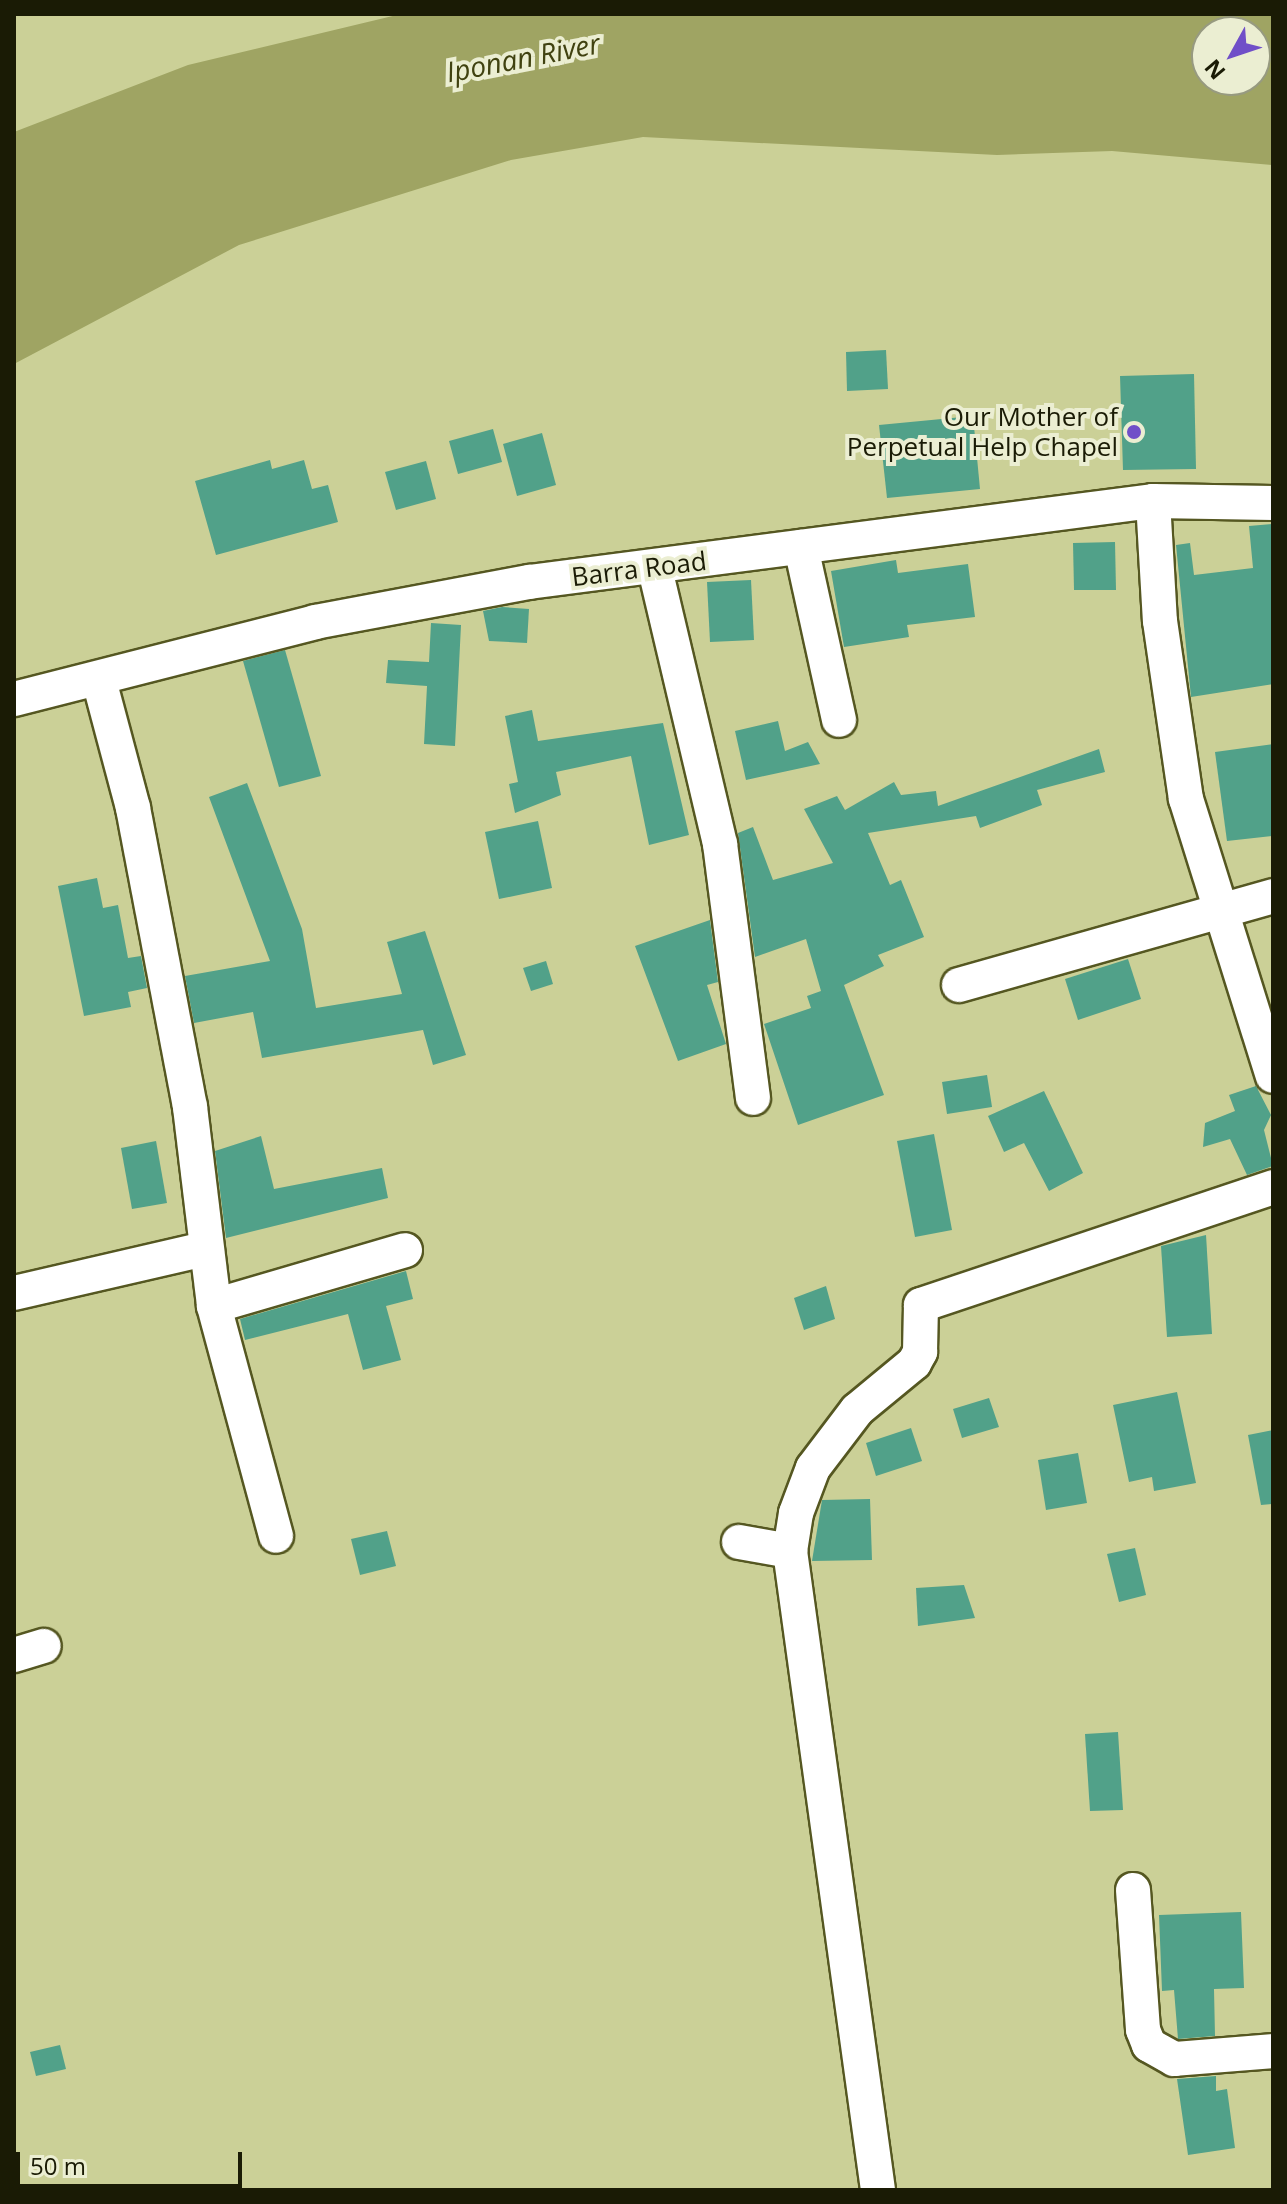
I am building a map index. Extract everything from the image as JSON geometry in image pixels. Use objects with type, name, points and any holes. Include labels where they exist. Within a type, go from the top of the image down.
[{"type":"street","name":"Barra Road","points":[[14,699],[99,680],[315,622],[529,582],[655,569],[1153,501],[1273,503]]},
{"type":"street","points":[[1153,501],[1178,758],[1218,909],[1273,1076]]},
{"type":"street","points":[[801,547],[839,720]]},
{"type":"street","points":[[655,569],[720,844],[753,1098]]},
{"type":"street","points":[[99,680],[133,808],[190,1107],[204,1249],[214,1306],[276,1536]]},
{"type":"street","points":[[959,985],[1218,909],[1273,896]]},
{"type":"street","points":[[878,2190],[790,1551],[796,1513],[832,1436],[920,1352],[921,1305],[1273,1187]]},
{"type":"street","points":[[14,1293],[204,1249]]},
{"type":"street","points":[[214,1306],[405,1250]]},
{"type":"street","points":[[739,1542],[790,1551]]},
{"type":"street","points":[[1133,1890],[1143,2030],[1149,2045],[1174,2059],[1273,2051]]},
{"type":"water","name":"Iponan River","points":[[401,14],[1273,14],[1273,165],[1112,151],[997,155],[643,137],[511,160],[239,245],[14,364],[14,132],[188,65]]},
{"type":"building","points":[[886,350],[888,389],[847,391],[846,352]]},
{"type":"building","points":[[1194,374],[1196,469],[1123,470],[1120,376]]},
{"type":"building","points":[[973,416],[980,489],[887,498],[879,425]]},
{"type":"building","points":[[493,429],[502,462],[458,474],[449,441]]},
{"type":"building","points":[[542,433],[556,485],[517,496],[503,444]]},
{"type":"building","points":[[270,460],[272,469],[304,460],[312,489],[328,485],[338,522],[216,555],[195,481]]},
{"type":"building","points":[[426,461],[436,499],[396,510],[385,472]]},
{"type":"building","points":[[1273,524],[1273,684],[1191,697],[1176,545],[1190,543],[1194,575],[1253,568],[1249,526]]},
{"type":"building","points":[[1115,542],[1116,590],[1074,590],[1073,543]]},
{"type":"building","points":[[896,560],[898,573],[968,564],[975,617],[907,625],[909,637],[844,647],[831,571]]},
{"type":"building","points":[[751,580],[754,640],[710,642],[707,582]]},
{"type":"building","points":[[502,607],[529,609],[527,643],[489,641],[483,611]]},
{"type":"building","points":[[431,623],[461,625],[455,746],[424,744],[427,686],[386,683],[388,660],[429,662]]},
{"type":"building","points":[[285,650],[321,776],[279,787],[243,661]]},
{"type":"building","points":[[532,710],[538,741],[663,723],[689,835],[649,845],[631,756],[556,772],[561,795],[515,813],[509,784],[518,782],[505,716]]},
{"type":"building","points":[[778,721],[785,751],[808,742],[820,764],[746,780],[735,731]]},
{"type":"building","points":[[1273,744],[1273,836],[1227,841],[1215,752]]},
{"type":"building","points":[[1099,749],[1105,772],[1037,790],[1042,805],[980,828],[976,816],[868,833],[890,885],[901,880],[924,937],[878,955],[884,966],[844,985],[884,1095],[798,1125],[764,1024],[811,1008],[807,996],[821,991],[806,939],[755,957],[738,833],[753,827],[773,880],[833,863],[804,809],[837,796],[845,810],[894,782],[901,795],[936,791],[938,806]]},
{"type":"building","points":[[247,783],[302,929],[316,1008],[402,994],[387,942],[425,931],[466,1055],[433,1065],[423,1030],[262,1058],[253,1012],[194,1023],[185,976],[270,961],[209,797]]},
{"type":"building","points":[[538,821],[552,888],[499,899],[485,832]]},
{"type":"building","points":[[97,878],[103,908],[118,905],[128,958],[141,956],[147,988],[128,992],[131,1007],[84,1016],[58,886]]},
{"type":"building","points":[[710,920],[718,982],[707,985],[726,1044],[678,1061],[635,946]]},
{"type":"building","points":[[1128,959],[1141,999],[1078,1020],[1065,979]]},
{"type":"building","points":[[546,961],[553,984],[531,991],[523,968]]},
{"type":"building","points":[[987,1075],[992,1107],[947,1114],[942,1082]]},
{"type":"building","points":[[1256,1086],[1271,1115],[1264,1130],[1273,1166],[1247,1175],[1230,1139],[1203,1147],[1205,1123],[1235,1111],[1229,1095]]},
{"type":"building","points":[[1044,1091],[1083,1173],[1049,1191],[1024,1143],[1004,1152],[988,1116]]},
{"type":"building","points":[[934,1134],[952,1230],[915,1237],[897,1141]]},
{"type":"building","points":[[261,1136],[274,1189],[382,1168],[388,1198],[226,1238],[215,1151]]},
{"type":"building","points":[[156,1141],[167,1203],[132,1209],[121,1148]]},
{"type":"building","points":[[1206,1235],[1212,1334],[1167,1337],[1161,1246]]},
{"type":"building","points":[[406,1271],[413,1299],[386,1306],[401,1360],[363,1370],[348,1314],[245,1340],[240,1319]]},
{"type":"building","points":[[826,1286],[835,1319],[804,1330],[794,1298]]},
{"type":"building","points":[[1177,1392],[1196,1483],[1154,1491],[1152,1477],[1129,1482],[1113,1405]]},
{"type":"building","points":[[989,1398],[999,1427],[962,1438],[953,1409]]},
{"type":"building","points":[[911,1428],[922,1461],[876,1476],[866,1443]]},
{"type":"building","points":[[1273,1430],[1273,1504],[1261,1505],[1248,1435]]},
{"type":"building","points":[[1078,1453],[1087,1503],[1046,1510],[1038,1460]]},
{"type":"building","points":[[870,1499],[872,1560],[812,1561],[822,1500]]},
{"type":"building","points":[[387,1531],[396,1566],[360,1575],[351,1539]]},
{"type":"building","points":[[1135,1548],[1146,1595],[1119,1602],[1107,1554]]},
{"type":"building","points":[[964,1585],[975,1618],[918,1626],[916,1588]]},
{"type":"building","points":[[1118,1732],[1123,1810],[1090,1811],[1085,1734]]},
{"type":"building","points":[[1241,1912],[1244,1988],[1214,1989],[1215,2036],[1178,2039],[1174,1990],[1162,1991],[1159,1915]]},
{"type":"building","points":[[60,2045],[66,2069],[36,2076],[30,2052]]},
{"type":"building","points":[[1216,2076],[1216,2091],[1227,2089],[1235,2148],[1188,2155],[1177,2079]]},
{"type":"place","name":"Our Mother of Perpetual Help Chapel","points":[[1134,432]]}]
